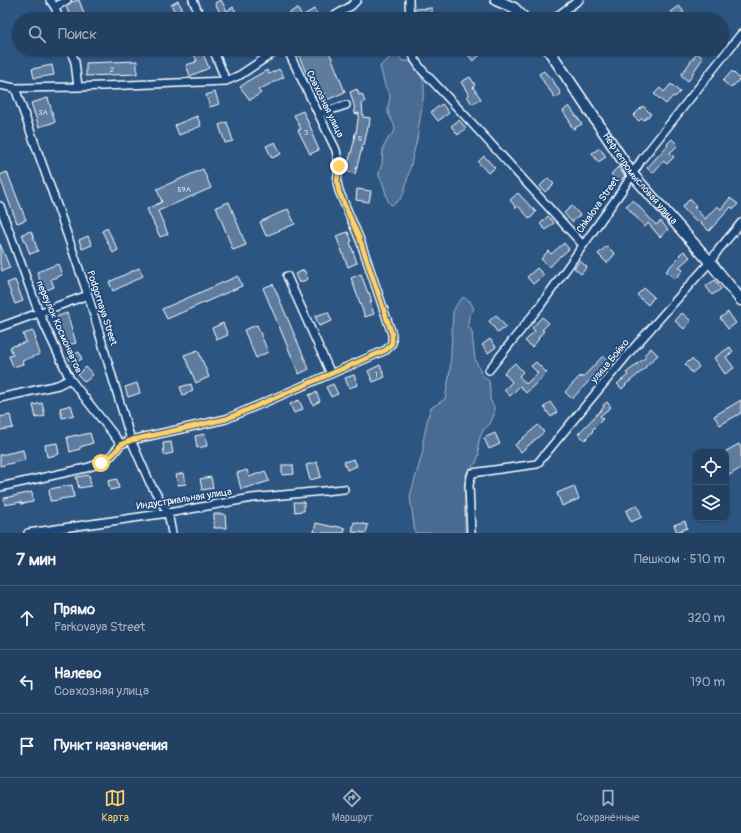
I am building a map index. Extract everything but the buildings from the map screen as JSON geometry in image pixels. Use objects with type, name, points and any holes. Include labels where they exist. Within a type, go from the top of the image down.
[{"type":"main road","points":[[496,0],[513,4],[519,12]]},
{"type":"main road","name":"Нефтепромысловая улица","points":[[553,56],[632,174],[710,262],[741,300]]},
{"type":"street","points":[[50,0],[57,12]]},
{"type":"street","points":[[55,7],[67,0]]},
{"type":"street","points":[[193,0],[197,12]]},
{"type":"street","points":[[341,12],[351,6],[357,0]]},
{"type":"street","points":[[410,0],[410,12]]},
{"type":"street","points":[[563,12],[579,0]]},
{"type":"street","name":"Chkalova Street","points":[[729,49],[741,34]]},
{"type":"street","points":[[73,56],[75,62],[78,87]]},
{"type":"street","points":[[216,56],[226,81]]},
{"type":"street","points":[[0,85],[15,88],[78,87],[226,81],[240,75],[268,56]]},
{"type":"street","name":"Совхозная улица","points":[[290,56],[336,150],[339,166],[337,182],[339,192],[360,240],[392,334],[392,343],[386,350],[331,374]]},
{"type":"street","points":[[414,56],[422,70],[583,245]]},
{"type":"street","name":"Chkalova Street","points":[[488,370],[540,306],[642,159],[724,56]]},
{"type":"street","name":"Podgornaya Street","points":[[15,88],[88,295],[132,440],[150,483],[168,513],[172,533]]},
{"type":"street","points":[[319,114],[346,106]]},
{"type":"street","name":"переулок Космонавтов","points":[[0,206],[40,313],[70,379],[122,444]]},
{"type":"street","name":"улица Бойко","points":[[471,533],[469,485],[472,473],[537,464],[629,354],[710,262],[741,223]]},
{"type":"street","points":[[0,487],[86,468],[101,463],[112,455],[122,444],[132,440],[226,419],[331,374],[287,276]]},
{"type":"street","points":[[0,327],[88,295]]},
{"type":"street","points":[[0,398],[58,385],[70,379]]},
{"type":"street","name":"Индустриальная улица","points":[[28,533],[168,513],[252,498],[344,489]]},
{"type":"shaded area","points":[[392,56],[398,56],[402,61],[410,61],[421,76],[424,83],[417,139],[404,193],[399,200],[391,205],[388,201],[379,172],[382,164],[383,148],[389,137],[395,131],[395,128],[388,112],[390,95],[385,86],[380,66]]},
{"type":"shaded area","points":[[463,297],[470,301],[474,309],[469,316],[468,325],[472,332],[475,359],[482,375],[489,381],[490,399],[494,407],[494,415],[490,424],[484,429],[480,437],[478,446],[479,454],[476,463],[469,469],[465,477],[465,533],[415,533],[410,496],[423,451],[423,442],[428,416],[431,408],[445,399],[450,371],[453,312]]},
{"type":"route","points":[[101,463],[112,455],[122,444],[132,440],[226,419],[386,350],[392,343],[392,334],[360,240],[339,192],[337,182],[339,166]]}]
